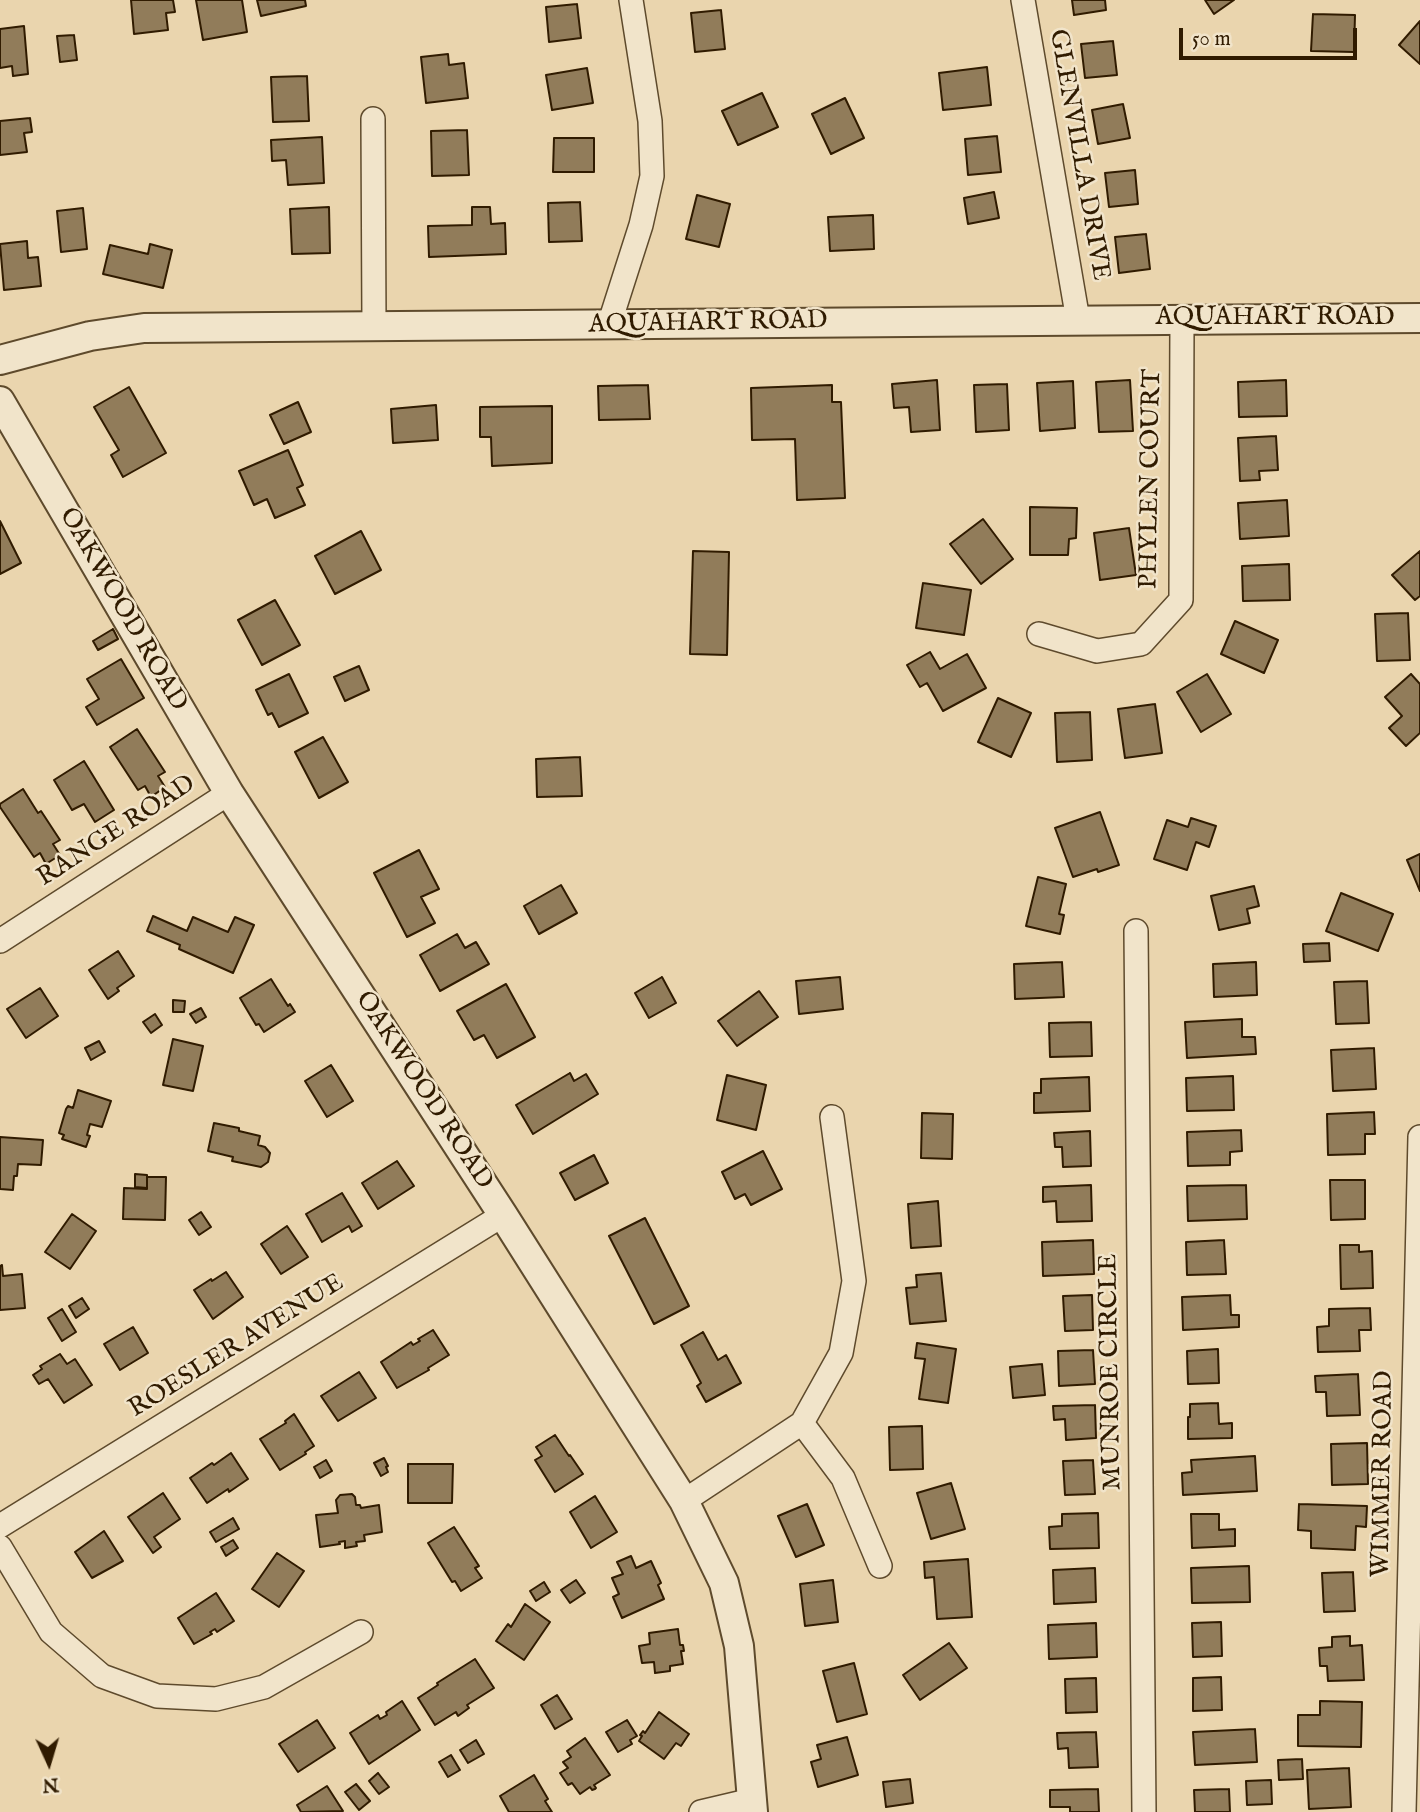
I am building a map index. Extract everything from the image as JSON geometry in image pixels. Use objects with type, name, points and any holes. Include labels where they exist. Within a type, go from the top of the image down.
[{"type":"street","points":[[609,326],[641,225],[652,176],[650,121],[631,0]]},
{"type":"street","name":"GLENVILLA DRIVE","points":[[1023,0],[1078,320]]},
{"type":"street","points":[[373,119],[374,326]]},
{"type":"street","name":"AQUAHART ROAD","points":[[0,360],[90,336],[144,328],[1420,318]]},
{"type":"street","name":"PHYLEN COURT","points":[[1039,634],[1097,651],[1141,644],[1181,600],[1182,320]]},
{"type":"street","name":"OAKWOOD ROAD","points":[[0,401],[229,793],[503,1215],[684,1501],[724,1583],[739,1646],[753,1806]]},
{"type":"street","name":"RANGE ROAD","points":[[0,941],[229,793]]},
{"type":"street","name":"MUNROE CIRCLE","points":[[1136,931],[1144,1812]]},
{"type":"street","points":[[684,1501],[802,1423],[841,1353],[854,1281],[832,1117]]},
{"type":"street","name":"WIMMER ROAD","points":[[1405,1812],[1420,1137]]},
{"type":"street","name":"ROESLER AVENUE","points":[[0,1526],[503,1215]]},
{"type":"street","points":[[802,1423],[843,1478],[880,1566]]},
{"type":"street","points":[[0,1547],[51,1632],[102,1676],[157,1696],[216,1699],[264,1687],[360,1632]]},
{"type":"street","points":[[701,1812],[753,1806]]},
{"type":"building","points":[[131,0],[173,0],[175,12],[166,13],[168,30],[134,34]]},
{"type":"building","points":[[196,0],[242,0],[247,32],[203,40]]},
{"type":"building","points":[[257,0],[305,0],[306,6],[261,16]]},
{"type":"building","points":[[1072,0],[1105,0],[1106,10],[1074,15]]},
{"type":"building","points":[[1205,0],[1234,0],[1214,14]]},
{"type":"building","points":[[577,4],[581,38],[549,42],[546,7]]},
{"type":"building","points":[[721,10],[725,49],[695,52],[691,13]]},
{"type":"building","points":[[1313,14],[1355,15],[1354,52],[1311,51]]},
{"type":"building","points":[[1420,21],[1420,64],[1399,45]]},
{"type":"building","points":[[24,26],[28,74],[13,76],[12,66],[0,68],[0,29]]},
{"type":"building","points":[[74,35],[77,60],[60,62],[57,36]]},
{"type":"building","points":[[1113,41],[1117,75],[1085,78],[1081,44]]},
{"type":"building","points":[[448,54],[449,65],[464,63],[468,98],[426,103],[421,57]]},
{"type":"building","points":[[987,67],[991,105],[943,110],[939,73]]},
{"type":"building","points":[[587,68],[593,103],[552,110],[546,75]]},
{"type":"building","points":[[307,76],[309,121],[273,122],[271,77]]},
{"type":"building","points":[[762,93],[778,127],[738,145],[722,111]]},
{"type":"building","points":[[845,98],[864,138],[831,154],[812,114]]},
{"type":"building","points":[[1123,104],[1130,138],[1098,144],[1092,110]]},
{"type":"building","points":[[30,118],[32,132],[24,133],[27,152],[0,155],[0,121]]},
{"type":"building","points":[[467,130],[469,175],[432,176],[431,131]]},
{"type":"building","points":[[997,136],[1001,172],[968,175],[965,139]]},
{"type":"building","points":[[322,137],[324,183],[288,185],[286,160],[272,161],[271,140]]},
{"type":"building","points":[[554,138],[594,138],[594,172],[553,172]]},
{"type":"building","points":[[1135,170],[1138,204],[1109,207],[1105,173]]},
{"type":"building","points":[[994,192],[999,218],[968,224],[964,198]]},
{"type":"building","points":[[697,195],[730,204],[719,247],[686,239]]},
{"type":"building","points":[[580,202],[582,241],[549,242],[548,203]]},
{"type":"building","points":[[329,207],[330,253],[292,254],[290,209]]},
{"type":"building","points":[[472,207],[490,207],[491,224],[505,223],[506,254],[429,257],[428,226],[472,225]]},
{"type":"building","points":[[83,208],[87,249],[61,252],[57,211]]},
{"type":"building","points":[[873,215],[874,249],[830,251],[828,217]]},
{"type":"building","points":[[1146,234],[1150,269],[1119,273],[1115,237]]},
{"type":"building","points":[[27,241],[28,258],[38,257],[41,286],[4,290],[0,244]]},
{"type":"building","points":[[150,244],[172,250],[163,288],[103,274],[110,245],[148,254]]},
{"type":"building","points":[[937,380],[940,430],[911,432],[909,407],[894,408],[892,384]]},
{"type":"building","points":[[1130,380],[1133,431],[1099,432],[1096,382]]},
{"type":"building","points":[[1286,380],[1287,416],[1239,417],[1238,382]]},
{"type":"building","points":[[1073,381],[1075,428],[1040,431],[1037,383]]},
{"type":"building","points":[[1007,384],[1009,430],[976,432],[974,385]]},
{"type":"building","points":[[648,385],[650,419],[599,420],[598,386]]},
{"type":"building","points":[[832,385],[832,402],[841,402],[845,498],[797,500],[795,439],[752,440],[751,388]]},
{"type":"building","points":[[129,387],[166,453],[123,477],[111,455],[119,450],[94,407]]},
{"type":"building","points":[[298,402],[311,432],[284,444],[270,415]]},
{"type":"building","points":[[436,405],[438,440],[393,443],[391,409]]},
{"type":"building","points":[[552,406],[552,463],[492,466],[491,437],[480,437],[480,407]]},
{"type":"building","points":[[1276,436],[1278,470],[1259,471],[1260,480],[1240,481],[1238,438]]},
{"type":"building","points":[[288,450],[303,485],[297,488],[305,505],[275,518],[267,499],[254,505],[239,471]]},
{"type":"building","points":[[1287,500],[1289,536],[1240,539],[1238,503]]},
{"type":"building","points":[[1030,507],[1077,508],[1076,538],[1069,539],[1068,555],[1030,555]]},
{"type":"building","points":[[983,519],[1013,559],[981,584],[950,544]]},
{"type":"building","points":[[0,521],[21,563],[0,574]]},
{"type":"building","points":[[1129,528],[1136,575],[1100,580],[1094,533]]},
{"type":"building","points":[[361,531],[381,570],[335,594],[315,556]]},
{"type":"building","points":[[693,551],[729,552],[727,655],[690,654]]},
{"type":"building","points":[[1420,551],[1420,596],[1415,600],[1392,575]]},
{"type":"building","points":[[1289,564],[1290,600],[1243,601],[1242,566]]},
{"type":"building","points":[[923,583],[971,590],[964,635],[916,628]]},
{"type":"building","points":[[275,600],[300,645],[262,665],[238,620]]},
{"type":"building","points":[[1408,613],[1410,660],[1377,661],[1375,614]]},
{"type":"building","points":[[1235,621],[1278,640],[1264,673],[1221,654]]},
{"type":"building","points":[[113,629],[118,639],[98,650],[93,641]]},
{"type":"building","points":[[930,652],[940,669],[967,654],[986,688],[943,711],[927,683],[920,687],[907,665]]},
{"type":"building","points":[[121,659],[144,698],[97,725],[86,707],[99,699],[87,679]]},
{"type":"building","points":[[359,666],[369,690],[345,701],[334,677]]},
{"type":"building","points":[[289,674],[308,713],[279,727],[272,713],[268,715],[256,690]]},
{"type":"building","points":[[1207,674],[1231,714],[1201,732],[1177,692]]},
{"type":"building","points":[[1411,674],[1420,684],[1420,733],[1406,746],[1389,728],[1402,716],[1385,697]]},
{"type":"building","points":[[998,698],[1031,713],[1011,757],[978,742]]},
{"type":"building","points":[[1155,704],[1162,753],[1125,758],[1118,709]]},
{"type":"building","points":[[1090,712],[1092,760],[1057,762],[1055,713]]},
{"type":"building","points":[[137,729],[165,772],[158,776],[165,787],[151,797],[145,786],[138,790],[110,747]]},
{"type":"building","points":[[323,737],[348,782],[319,798],[295,752]]},
{"type":"building","points":[[580,757],[582,796],[537,797],[536,759]]},
{"type":"building","points":[[84,761],[114,810],[95,822],[84,804],[72,810],[54,780]]},
{"type":"building","points":[[23,789],[60,840],[53,844],[60,855],[46,864],[40,853],[34,857],[0,807],[0,804]]},
{"type":"building","points":[[1100,812],[1119,865],[1073,877],[1055,828]]},
{"type":"building","points":[[1191,818],[1216,826],[1209,847],[1196,842],[1187,870],[1154,859],[1167,820],[1188,827]]},
{"type":"building","points":[[419,850],[439,889],[421,897],[435,923],[407,937],[374,873]]},
{"type":"building","points":[[1420,854],[1420,891],[1407,860]]},
{"type":"building","points":[[1038,877],[1066,884],[1059,914],[1064,915],[1060,934],[1026,926]]},
{"type":"building","points":[[561,885],[577,913],[539,934],[524,906]]},
{"type":"building","points":[[1254,886],[1259,906],[1247,909],[1250,923],[1219,930],[1211,896]]},
{"type":"building","points":[[1341,893],[1393,914],[1378,951],[1326,931]]},
{"type":"building","points":[[153,916],[187,931],[193,917],[228,932],[235,917],[254,925],[233,973],[179,949],[180,945],[147,931]]},
{"type":"building","points":[[457,934],[465,948],[476,942],[489,964],[440,991],[420,955]]},
{"type":"building","points":[[1329,943],[1330,961],[1304,962],[1303,944]]},
{"type":"building","points":[[118,951],[134,976],[117,988],[119,991],[108,999],[89,970]]},
{"type":"building","points":[[1062,962],[1064,997],[1015,999],[1014,964]]},
{"type":"building","points":[[1256,962],[1257,995],[1214,997],[1213,964]]},
{"type":"building","points":[[662,977],[676,1003],[649,1018],[635,993]]},
{"type":"building","points":[[840,977],[843,1009],[799,1014],[796,981]]},
{"type":"building","points":[[271,979],[288,1006],[290,1004],[295,1012],[264,1032],[259,1024],[256,1025],[240,998]]},
{"type":"building","points":[[1367,981],[1369,1023],[1336,1024],[1334,982]]},
{"type":"building","points":[[506,984],[535,1037],[497,1058],[484,1035],[474,1040],[457,1011]]},
{"type":"building","points":[[40,988],[58,1016],[26,1038],[7,1009]]},
{"type":"building","points":[[759,991],[778,1017],[737,1046],[718,1021]]},
{"type":"building","points":[[173,1000],[185,1001],[184,1012],[173,1012]]},
{"type":"building","points":[[201,1008],[206,1017],[196,1023],[190,1014]]},
{"type":"building","points":[[155,1014],[162,1025],[151,1033],[143,1022]]},
{"type":"building","points":[[1242,1019],[1242,1037],[1255,1037],[1256,1054],[1187,1058],[1185,1022]]},
{"type":"building","points":[[1091,1022],[1092,1056],[1050,1057],[1049,1023]]},
{"type":"building","points":[[173,1039],[203,1046],[193,1091],[163,1085]]},
{"type":"building","points":[[99,1041],[105,1052],[91,1060],[85,1048]]},
{"type":"building","points":[[1374,1048],[1376,1089],[1333,1091],[1331,1050]]},
{"type":"building","points":[[331,1065],[353,1101],[327,1117],[305,1081]]},
{"type":"building","points":[[570,1073],[574,1081],[586,1074],[598,1094],[533,1134],[516,1105]]},
{"type":"building","points":[[727,1075],[766,1085],[756,1130],[717,1120]]},
{"type":"building","points":[[1233,1076],[1234,1110],[1187,1111],[1186,1078]]},
{"type":"building","points":[[1089,1077],[1090,1111],[1034,1113],[1034,1093],[1041,1093],[1041,1079]]},
{"type":"building","points":[[78,1090],[111,1101],[102,1127],[90,1124],[86,1147],[62,1139],[64,1135],[59,1133],[66,1109],[68,1106],[73,1108]]},
{"type":"building","points":[[1374,1112],[1375,1134],[1365,1134],[1365,1154],[1328,1155],[1327,1114]]},
{"type":"building","points":[[922,1113],[953,1114],[952,1159],[921,1158]]},
{"type":"building","points":[[214,1123],[260,1136],[258,1145],[265,1147],[270,1153],[268,1162],[261,1167],[232,1161],[233,1157],[208,1151]]},
{"type":"building","points":[[1241,1130],[1242,1151],[1230,1152],[1230,1165],[1188,1166],[1187,1132]]},
{"type":"building","points":[[1090,1131],[1091,1166],[1063,1167],[1062,1147],[1055,1147],[1054,1133]]},
{"type":"building","points":[[0,1137],[43,1140],[41,1165],[18,1164],[13,1190],[0,1189]]},
{"type":"building","points":[[763,1151],[782,1189],[751,1205],[745,1194],[735,1199],[722,1172]]},
{"type":"building","points":[[594,1155],[608,1183],[575,1200],[560,1173]]},
{"type":"building","points":[[397,1161],[414,1186],[378,1209],[362,1183]]},
{"type":"building","points":[[135,1174],[147,1175],[147,1188],[135,1187]]},
{"type":"building","points":[[147,1177],[166,1177],[165,1220],[123,1219],[124,1188],[147,1189]]},
{"type":"building","points":[[1330,1180],[1365,1180],[1365,1219],[1331,1220]]},
{"type":"building","points":[[1091,1185],[1092,1221],[1057,1222],[1056,1201],[1043,1202],[1043,1187]]},
{"type":"building","points":[[1246,1185],[1247,1219],[1188,1221],[1187,1186]]},
{"type":"building","points":[[342,1193],[362,1226],[352,1232],[349,1226],[322,1242],[306,1214]]},
{"type":"building","points":[[938,1201],[941,1246],[911,1248],[908,1204]]},
{"type":"building","points":[[201,1212],[211,1227],[199,1235],[189,1220]]},
{"type":"building","points":[[72,1214],[96,1231],[70,1269],[45,1252]]},
{"type":"building","points":[[645,1218],[689,1306],[654,1324],[609,1236]]},
{"type":"building","points":[[287,1226],[308,1257],[281,1274],[261,1244]]},
{"type":"building","points":[[1093,1240],[1094,1274],[1043,1276],[1042,1242]]},
{"type":"building","points":[[1224,1240],[1226,1274],[1187,1275],[1186,1242]]},
{"type":"building","points":[[1340,1245],[1359,1245],[1359,1252],[1372,1251],[1373,1288],[1341,1289]]},
{"type":"building","points":[[2,1265],[3,1276],[22,1274],[25,1308],[0,1310]]},
{"type":"building","points":[[226,1272],[243,1297],[213,1319],[194,1290]]},
{"type":"building","points":[[941,1273],[946,1321],[910,1324],[906,1288],[917,1287],[916,1275]]},
{"type":"building","points":[[1092,1295],[1093,1330],[1065,1331],[1063,1296]]},
{"type":"building","points":[[1230,1295],[1231,1315],[1239,1315],[1239,1327],[1183,1330],[1182,1297]]},
{"type":"building","points":[[82,1298],[89,1309],[76,1318],[69,1306]]},
{"type":"building","points":[[1370,1308],[1371,1330],[1359,1330],[1360,1351],[1318,1352],[1317,1327],[1329,1326],[1329,1309]]},
{"type":"building","points":[[62,1309],[76,1332],[62,1341],[48,1318]]},
{"type":"building","points":[[133,1327],[148,1353],[120,1370],[104,1344]]},
{"type":"building","points":[[433,1330],[449,1355],[397,1388],[381,1362],[411,1342],[413,1345],[420,1341],[418,1339]]},
{"type":"building","points":[[703,1332],[718,1360],[726,1355],[741,1383],[706,1402],[697,1386],[701,1383],[681,1345]]},
{"type":"building","points":[[917,1343],[956,1349],[948,1403],[919,1399],[925,1359],[915,1358]]},
{"type":"building","points":[[1218,1349],[1219,1383],[1188,1384],[1187,1351]]},
{"type":"building","points":[[1093,1350],[1095,1384],[1059,1386],[1058,1351]]},
{"type":"building","points":[[60,1354],[67,1364],[75,1359],[92,1385],[64,1403],[48,1379],[39,1384],[33,1375],[42,1369],[40,1366]]},
{"type":"building","points":[[1042,1364],[1045,1395],[1013,1398],[1010,1367]]},
{"type":"building","points":[[359,1372],[376,1398],[338,1421],[321,1396]]},
{"type":"building","points":[[1358,1374],[1360,1415],[1327,1416],[1326,1392],[1316,1392],[1315,1376]]},
{"type":"building","points":[[1218,1403],[1219,1424],[1232,1423],[1232,1438],[1188,1439],[1190,1404]]},
{"type":"building","points":[[1095,1405],[1096,1438],[1066,1440],[1065,1419],[1054,1420],[1053,1406]]},
{"type":"building","points":[[294,1414],[314,1446],[280,1470],[260,1439],[286,1423]]},
{"type":"building","points":[[922,1426],[923,1469],[890,1470],[889,1427]]},
{"type":"building","points":[[555,1435],[583,1474],[555,1492],[535,1460],[542,1456],[536,1447]]},
{"type":"building","points":[[1367,1443],[1368,1484],[1332,1485],[1331,1444]]},
{"type":"building","points":[[231,1453],[248,1479],[207,1503],[190,1478]]},
{"type":"building","points":[[1255,1456],[1257,1491],[1183,1495],[1182,1473],[1192,1472],[1191,1460]]},
{"type":"building","points":[[384,1458],[388,1472],[381,1476],[374,1463]]},
{"type":"building","points":[[326,1460],[332,1471],[320,1478],[314,1467]]},
{"type":"building","points":[[1093,1460],[1095,1494],[1065,1495],[1063,1461]]},
{"type":"building","points":[[408,1464],[453,1464],[452,1503],[408,1503]]},
{"type":"building","points":[[951,1483],[965,1529],[931,1539],[917,1493]]},
{"type":"building","points":[[163,1493],[180,1519],[154,1537],[161,1547],[153,1553],[128,1517]]},
{"type":"building","points":[[352,1494],[356,1505],[361,1508],[379,1505],[382,1532],[364,1535],[365,1541],[356,1542],[357,1546],[345,1548],[345,1541],[320,1547],[316,1515],[338,1513],[336,1500],[340,1495]]},
{"type":"building","points":[[595,1496],[617,1532],[591,1548],[570,1512]]},
{"type":"building","points":[[807,1504],[824,1545],[796,1557],[778,1516]]},
{"type":"building","points":[[1299,1504],[1367,1506],[1366,1527],[1356,1526],[1355,1550],[1311,1548],[1311,1531],[1298,1530]]},
{"type":"building","points":[[1098,1513],[1099,1548],[1050,1549],[1049,1527],[1062,1526],[1062,1514]]},
{"type":"building","points":[[1191,1514],[1219,1514],[1219,1530],[1235,1529],[1235,1546],[1192,1548]]},
{"type":"building","points":[[233,1518],[239,1529],[216,1542],[210,1532]]},
{"type":"building","points":[[454,1527],[479,1566],[475,1568],[482,1578],[461,1591],[455,1581],[452,1582],[428,1543]]},
{"type":"building","points":[[104,1531],[123,1561],[92,1578],[75,1552]]},
{"type":"building","points":[[233,1540],[238,1548],[226,1556],[221,1547]]},
{"type":"building","points":[[277,1553],[304,1571],[279,1607],[252,1589]]},
{"type":"building","points":[[631,1556],[636,1568],[651,1561],[661,1583],[658,1585],[664,1599],[622,1618],[613,1597],[619,1594],[612,1578],[623,1574],[617,1562]]},
{"type":"building","points":[[968,1559],[972,1617],[937,1619],[934,1577],[925,1578],[924,1562]]},
{"type":"building","points":[[1249,1566],[1250,1602],[1192,1603],[1191,1568]]},
{"type":"building","points":[[1095,1568],[1096,1602],[1054,1604],[1053,1570]]},
{"type":"building","points":[[1353,1572],[1355,1611],[1324,1612],[1322,1573]]},
{"type":"building","points":[[576,1580],[585,1593],[570,1603],[561,1590]]},
{"type":"building","points":[[833,1580],[838,1622],[805,1626],[800,1584]]},
{"type":"building","points":[[544,1582],[550,1592],[536,1601],[530,1591]]},
{"type":"building","points":[[216,1593],[234,1621],[217,1632],[215,1629],[210,1632],[212,1634],[194,1644],[178,1618]]},
{"type":"building","points":[[525,1604],[550,1622],[524,1660],[496,1641],[508,1624],[511,1627]]},
{"type":"building","points":[[1221,1622],[1222,1656],[1193,1657],[1192,1623]]},
{"type":"building","points":[[1096,1623],[1097,1657],[1049,1659],[1048,1625]]},
{"type":"building","points":[[678,1629],[680,1645],[683,1645],[684,1651],[681,1651],[683,1664],[670,1666],[670,1671],[655,1673],[654,1662],[642,1663],[639,1646],[650,1644],[649,1633]]},
{"type":"building","points":[[1350,1636],[1350,1646],[1362,1645],[1364,1680],[1328,1681],[1327,1666],[1320,1666],[1319,1648],[1332,1647],[1332,1637]]},
{"type":"building","points":[[949,1643],[967,1668],[920,1700],[903,1675]]},
{"type":"building","points":[[475,1659],[494,1688],[467,1705],[469,1708],[458,1716],[456,1712],[435,1725],[418,1698]]},
{"type":"building","points":[[854,1663],[867,1714],[837,1722],[823,1671]]},
{"type":"building","points":[[1221,1677],[1222,1710],[1193,1711],[1193,1678]]},
{"type":"building","points":[[1096,1678],[1097,1712],[1066,1713],[1065,1679]]},
{"type":"building","points":[[557,1695],[572,1719],[555,1729],[541,1705]]},
{"type":"building","points":[[402,1701],[420,1730],[369,1764],[350,1733],[378,1715],[380,1719],[387,1715],[386,1712]]},
{"type":"building","points":[[1320,1701],[1362,1702],[1361,1747],[1298,1746],[1298,1715],[1320,1715]]},
{"type":"building","points":[[659,1712],[689,1734],[681,1746],[676,1743],[664,1759],[639,1741],[642,1736],[640,1735],[643,1731],[645,1733]]},
{"type":"building","points":[[317,1720],[335,1748],[298,1772],[279,1744]]},
{"type":"building","points":[[627,1720],[637,1736],[630,1740],[632,1744],[618,1752],[606,1732]]},
{"type":"building","points":[[1255,1729],[1257,1762],[1195,1765],[1193,1732]]},
{"type":"building","points":[[1096,1732],[1098,1767],[1069,1768],[1068,1748],[1058,1749],[1057,1733]]},
{"type":"building","points":[[847,1737],[858,1775],[818,1787],[811,1762],[821,1759],[817,1745]]},
{"type":"building","points":[[585,1738],[610,1775],[594,1785],[595,1789],[590,1787],[580,1794],[572,1783],[568,1785],[560,1773],[568,1768],[563,1762],[571,1757],[567,1751]]},
{"type":"building","points":[[476,1740],[484,1754],[468,1763],[460,1750]]},
{"type":"building","points":[[451,1755],[460,1770],[448,1777],[439,1762]]},
{"type":"building","points":[[1302,1759],[1303,1779],[1279,1780],[1278,1760]]},
{"type":"building","points":[[1349,1768],[1351,1807],[1309,1809],[1307,1770]]},
{"type":"building","points":[[378,1773],[389,1787],[379,1794],[369,1781]]},
{"type":"building","points":[[534,1775],[552,1812],[509,1812],[500,1796]]},
{"type":"building","points":[[910,1779],[913,1803],[886,1807],[883,1782]]},
{"type":"building","points":[[1271,1780],[1272,1804],[1247,1805],[1246,1781]]},
{"type":"building","points":[[356,1784],[370,1801],[359,1810],[345,1792]]},
{"type":"building","points":[[327,1786],[343,1811],[301,1812],[297,1805]]},
{"type":"building","points":[[1098,1789],[1099,1812],[1070,1812],[1070,1807],[1050,1807],[1050,1790]]},
{"type":"building","points":[[1229,1789],[1230,1812],[1195,1812],[1194,1790]]}]
